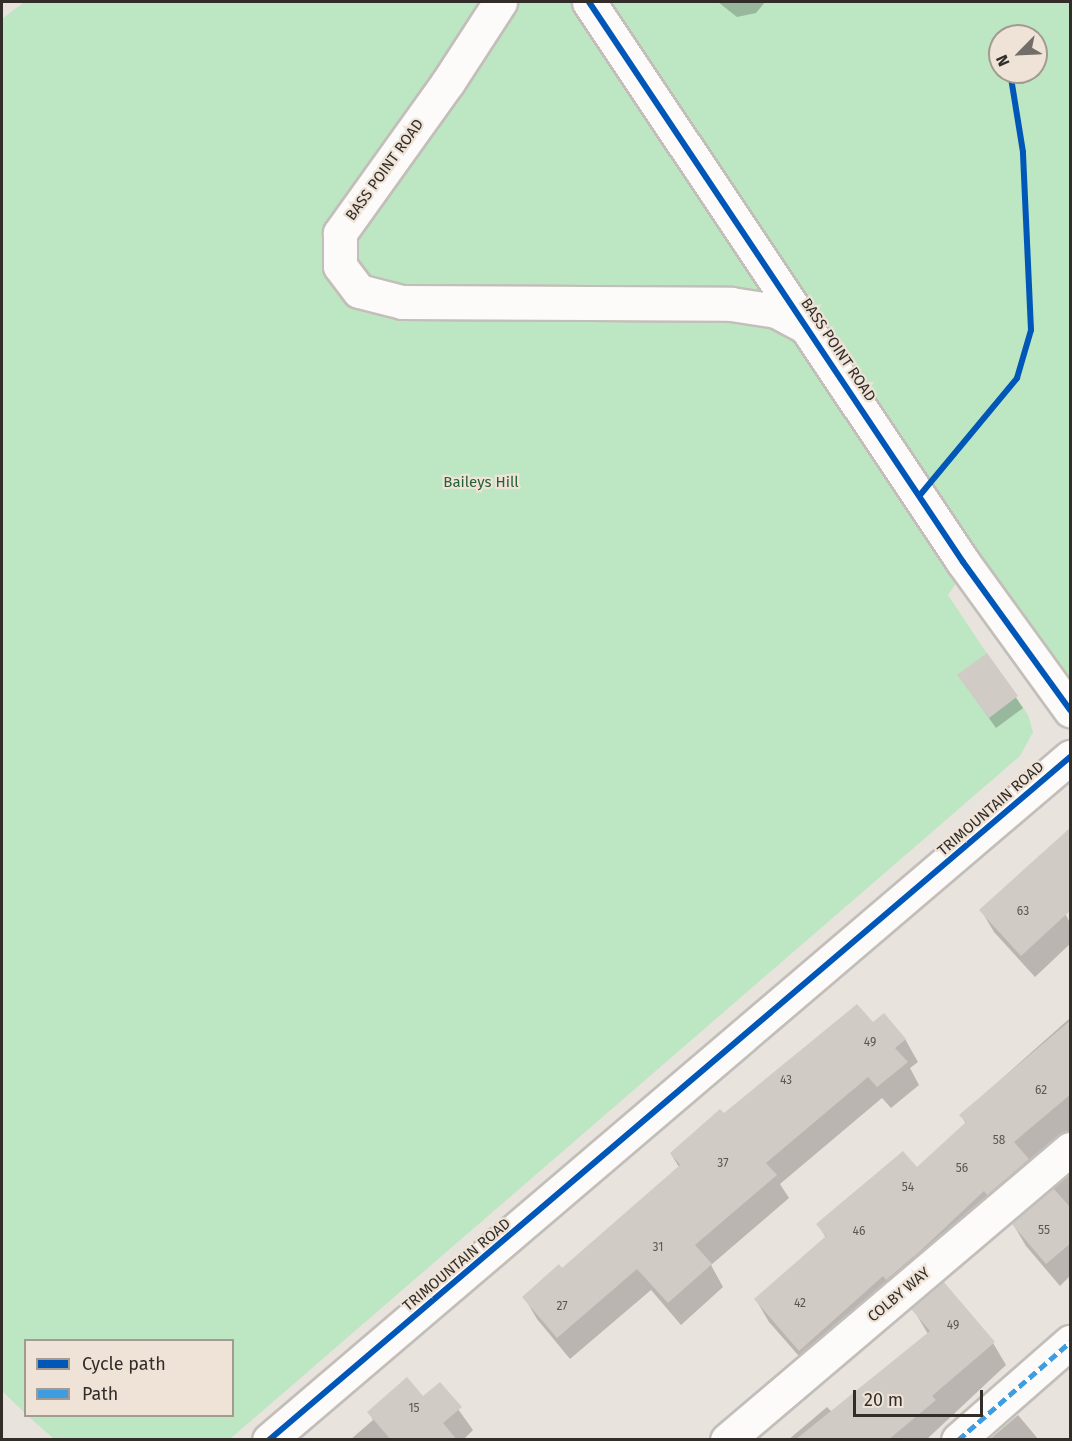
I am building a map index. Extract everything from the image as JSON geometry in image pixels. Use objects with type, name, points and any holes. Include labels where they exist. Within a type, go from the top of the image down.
[{"type":"street","name":"BASS POINT ROAD","points":[[500,2],[448,82],[340,233],[340,266],[359,291],[402,302],[731,304],[776,311],[810,329]]},
{"type":"street","name":"BASS POINT ROAD","points":[[589,2],[810,329],[970,572],[1071,711]]},
{"type":"street","name":"TRIMOUNTAIN ROAD","points":[[269,1440],[1071,757]]},
{"type":"street","name":"COLBY WAY","points":[[727,1440],[1071,1149]]},
{"type":"street","points":[[958,1440],[1071,1342]]},
{"type":"green space","name":"Baileys Hill","points":[[24,2],[1070,2],[1070,684],[977,553],[948,595],[1028,715],[1033,732],[1020,756],[230,1439],[54,1439],[29,1417],[234,1417],[234,1339],[24,1339],[24,1412],[2,1391],[2,19]]},
{"type":"building","points":[[987,653],[1018,696],[989,718],[957,675]]},
{"type":"building","points":[[1071,827],[1071,910],[1021,956],[979,910]]},
{"type":"building","points":[[857,1004],[873,1022],[884,1013],[906,1039],[895,1048],[908,1062],[877,1087],[868,1077],[766,1163],[777,1175],[695,1245],[712,1264],[668,1303],[637,1269],[557,1338],[522,1297],[559,1264],[562,1268],[680,1165],[670,1153],[720,1109],[724,1113]]},
{"type":"building","points":[[1071,1020],[1071,1094],[1014,1142],[1029,1159],[987,1195],[984,1191],[919,1252],[886,1280],[883,1276],[799,1351],[754,1299],[826,1236],[816,1224],[903,1151],[917,1167],[966,1122],[959,1115]]},
{"type":"building","points":[[1053,1188],[1071,1208],[1071,1243],[1046,1264],[1011,1223]]},
{"type":"building","points":[[943,1281],[995,1342],[932,1396],[936,1400],[888,1440],[795,1440],[930,1331],[911,1309]]},
{"type":"building","points":[[407,1377],[423,1396],[440,1382],[462,1407],[443,1423],[457,1440],[391,1440],[367,1412]]},
{"type":"marked path","points":[[958,1440],[1070,1342]]},
{"type":"cycle path","points":[[589,2],[963,562],[1070,710]]},
{"type":"cycle path","points":[[920,495],[1017,378],[1031,330],[1023,152],[1012,84]]},
{"type":"cycle path","points":[[269,1440],[1070,757]]}]
